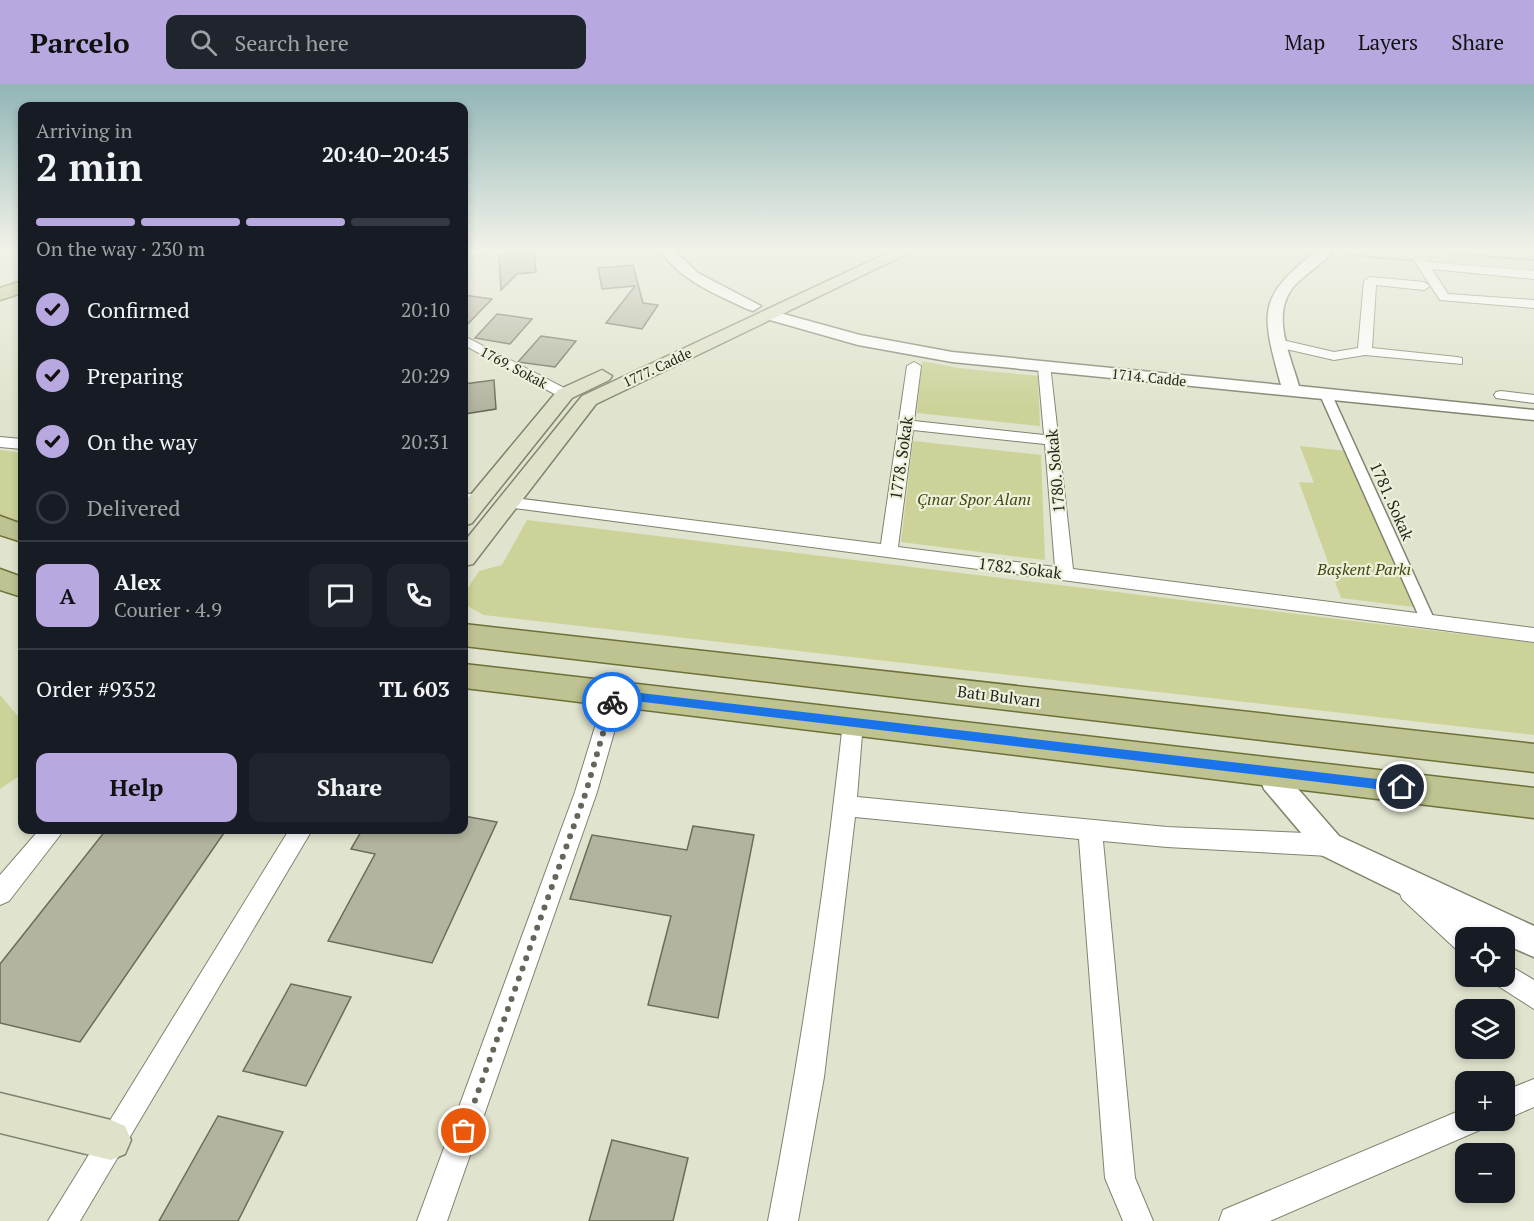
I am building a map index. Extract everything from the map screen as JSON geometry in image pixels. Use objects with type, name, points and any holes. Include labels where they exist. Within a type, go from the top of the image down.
[{"type":"main road","name":"1777. Cadde","points":[[468,553],[589,400],[776,302]]},
{"type":"main road","name":"1777. Cadde","points":[[471,499],[565,394],[780,302]]},
{"type":"main road","points":[[0,525],[16,545]]},
{"type":"main road","points":[[0,579],[18,586]]},
{"type":"main road","points":[[0,594],[18,595]]},
{"type":"main road","name":"Batı Bulvarı","points":[[468,635],[1534,758]]},
{"type":"main road","points":[[468,676],[1534,803]]},
{"type":"main road","points":[[0,1113],[111,1140]]},
{"type":"street","name":"1714. Cadde","points":[[745,302],[761,310],[858,340],[916,352],[1045,367],[1534,415]]},
{"type":"street","points":[[1276,302],[1273,322],[1292,391]]},
{"type":"street","points":[[1365,351],[1368,302]]},
{"type":"street","points":[[1509,302],[1534,304]]},
{"type":"street","name":"1769. Sokak","points":[[468,342],[565,394]]},
{"type":"street","points":[[1278,343],[1334,356],[1365,351],[1457,361]]},
{"type":"street","name":"1778. Sokak","points":[[889,551],[914,366]]},
{"type":"street","name":"1780. Sokak","points":[[1045,367],[1065,574]]},
{"type":"street","name":"1781. Sokak","points":[[1326,395],[1428,621]]},
{"type":"street","points":[[1501,395],[1534,399]]},
{"type":"street","points":[[906,425],[1052,440]]},
{"type":"street","points":[[0,442],[18,444]]},
{"type":"street","name":"1782. Sokak","points":[[507,502],[1534,635]]},
{"type":"street","points":[[432,1221],[586,792],[615,694]]},
{"type":"street","points":[[783,1221],[810,1077],[845,806],[853,722]]},
{"type":"street","points":[[1270,771],[1274,781],[1329,845],[1400,881],[1534,942]]},
{"type":"street","points":[[845,806],[1167,837],[1329,845]]},
{"type":"street","points":[[1090,830],[1120,1178],[1138,1221]]},
{"type":"street","points":[[0,893],[50,834]]},
{"type":"street","points":[[63,1221],[299,834]]},
{"type":"street","points":[[1400,881],[1455,930]]},
{"type":"street","points":[[1515,983],[1534,996]]},
{"type":"street","points":[[1515,1101],[1534,1093]]},
{"type":"street","points":[[1234,1221],[1455,1126]]},
{"type":"green space","points":[[922,361],[958,368],[1038,376],[1040,426],[917,413]]},
{"type":"green space","name":"Çınar Spor Alanı","points":[[913,441],[1041,455],[1045,560],[901,542]]},
{"type":"green space","name":"Başkent Parkı","points":[[1300,446],[1346,451],[1414,607],[1341,598],[1299,482],[1314,483]]},
{"type":"green space","points":[[0,450],[18,452],[18,523],[0,516]]},
{"type":"green space","points":[[527,520],[1534,643],[1534,735],[484,615],[468,606],[468,588],[479,571],[502,565]]},
{"type":"green space","points":[[0,695],[18,716],[18,777],[0,789]]},
{"type":"building","points":[[468,302],[489,302],[468,324]]},
{"type":"building","points":[[622,302],[658,305],[642,329],[606,323]]},
{"type":"building","points":[[497,314],[532,319],[510,344],[475,338]]},
{"type":"building","points":[[541,336],[576,341],[555,367],[518,362]]},
{"type":"building","points":[[494,380],[496,409],[468,413],[468,383]]},
{"type":"building","points":[[468,817],[497,822],[432,963],[328,941],[375,854],[351,849],[360,834],[468,834]]},
{"type":"building","points":[[693,826],[754,835],[718,1018],[648,1005],[671,916],[570,899],[592,835],[687,850]]},
{"type":"building","points":[[103,834],[223,834],[80,1042],[0,1023],[0,964]]},
{"type":"building","points":[[291,984],[351,997],[306,1086],[243,1071]]},
{"type":"building","points":[[218,1116],[283,1132],[238,1221],[159,1221]]},
{"type":"building","points":[[612,1140],[688,1158],[673,1221],[589,1221]]},
{"type":"way so far","points":[[464,1131],[586,792],[612,702]]},
{"type":"route","points":[[612,702],[615,694],[1402,787]]}]
